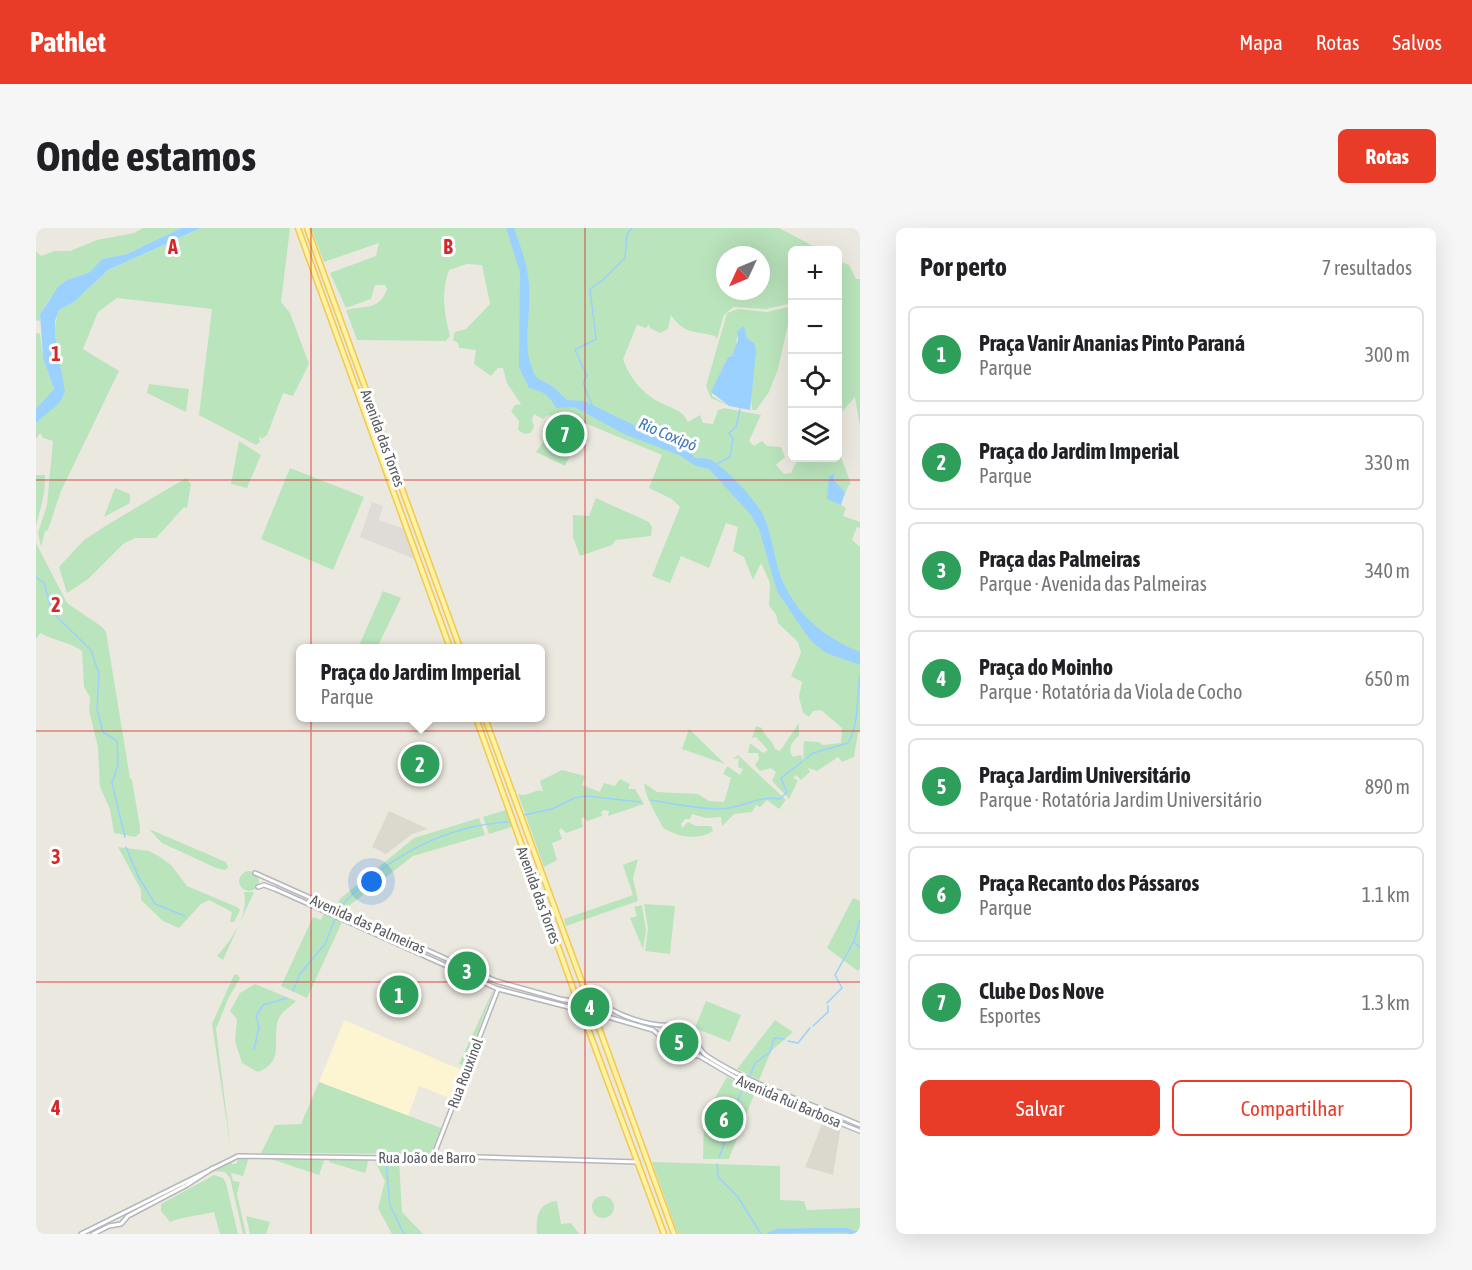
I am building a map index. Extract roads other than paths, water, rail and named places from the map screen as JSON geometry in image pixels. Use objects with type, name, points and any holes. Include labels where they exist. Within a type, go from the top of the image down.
[{"type":"main road","name":"Avenida das Torres","points":[[297,228],[449,644]]},
{"type":"main road","name":"Avenida das Torres","points":[[307,228],[459,644]]},
{"type":"main road","points":[[333,327],[342,325]]},
{"type":"main road","points":[[338,339],[343,337],[347,339]]},
{"type":"main road","points":[[397,502],[406,500]]},
{"type":"main road","points":[[400,509],[409,510]]},
{"type":"main road","name":"Avenida das Torres","points":[[478,722],[579,1007]]},
{"type":"main road","name":"Avenida das Torres","points":[[487,722],[583,985],[592,996]]},
{"type":"main road","points":[[489,753],[494,754],[497,750]]},
{"type":"main road","points":[[493,767],[498,765],[503,768]]},
{"type":"main road","points":[[664,1234],[579,1007],[584,997],[592,996],[598,1000],[601,1007],[598,1014],[598,1025],[674,1234]]},
{"type":"main road","points":[[583,1015],[590,1017],[598,1014]]},
{"type":"main road","points":[[606,1074],[614,1076],[624,1100]]},
{"type":"main road","points":[[651,1198],[664,1228],[668,1230],[671,1227]]},
{"type":"street","name":"Avenida das Palmeiras","points":[[255,873],[496,981],[560,999],[584,997]]},
{"type":"street","name":"Avenida das Palmeiras","points":[[258,887],[267,886],[288,894],[498,989],[579,1007]]},
{"type":"street","points":[[288,894],[291,889]]},
{"type":"street","name":"Rua Rouxinol","points":[[434,1157],[498,989]]},
{"type":"street","points":[[598,1000],[616,1013],[659,1025],[682,1024],[689,1028],[695,1042],[687,1055],[678,1057],[670,1054],[664,1048],[662,1038],[653,1030],[598,1014]]},
{"type":"street","points":[[662,1038],[667,1029],[674,1025]]},
{"type":"street","name":"Avenida Rui Barbosa","points":[[695,1042],[705,1055],[749,1080],[860,1125]]},
{"type":"street","name":"Avenida Rui Barbosa","points":[[687,1055],[699,1056],[757,1090],[860,1131]]},
{"type":"street","name":"Rua João de Barro","points":[[81,1234],[217,1164],[242,1155],[638,1162]]},
{"type":"street","name":"Rua João de Barro","points":[[93,1234],[121,1224],[127,1217],[187,1185],[217,1164]]},
{"type":"street","points":[[124,1212],[127,1217]]},
{"type":"street","points":[[110,1220],[113,1226]]},
{"type":"water","points":[[181,228],[201,228],[108,270],[74,302],[59,310],[55,321],[55,336],[65,392],[59,403],[36,423],[36,409],[54,389],[43,358],[40,314],[58,287],[67,280],[90,272],[102,259],[127,254]]},
{"type":"water","name":"Rio Coxipó","points":[[506,228],[514,228],[527,271],[529,298],[527,345],[537,378],[552,386],[567,400],[584,401],[690,452],[695,458],[711,460],[726,471],[748,494],[763,515],[780,574],[797,606],[824,633],[860,652],[860,665],[826,653],[805,633],[777,591],[759,529],[751,515],[709,469],[696,466],[679,455],[624,434],[574,407],[556,408],[546,394],[529,388],[519,367],[520,272]]},
{"type":"water","points":[[744,326],[747,338],[755,344],[756,352],[750,410],[729,406],[711,392],[728,357],[732,356],[738,340],[737,331]]},
{"type":"water","points":[[835,474],[834,480],[845,492],[841,505],[827,499],[829,476]]},
{"type":"waterway","points":[[592,405],[583,383],[587,376],[575,350],[596,339],[590,289],[603,280],[625,258],[627,234],[632,228]]},
{"type":"waterway","points":[[717,464],[730,457],[733,439],[729,433],[736,427],[740,409]]},
{"type":"waterway","points":[[36,577],[44,583],[52,612],[91,650],[99,674],[97,709],[103,732],[117,741],[118,765],[112,783],[125,837]]},
{"type":"waterway","points":[[806,759],[813,753],[848,743],[856,719],[860,676]]},
{"type":"waterway","points":[[651,800],[721,809],[758,800],[780,799],[787,792],[781,778],[803,761]]},
{"type":"waterway","points":[[524,815],[552,809],[575,798],[586,796],[640,802]]},
{"type":"waterway","points":[[343,904],[378,872],[418,847],[462,830],[485,824],[509,822]]},
{"type":"waterway","points":[[126,847],[138,876],[155,904],[185,916]]},
{"type":"waterway","points":[[293,991],[300,974],[325,944],[335,919]]},
{"type":"waterway","points":[[827,1003],[842,988],[835,975],[854,941],[860,920]]},
{"type":"waterway","points":[[854,942],[860,947]]},
{"type":"waterway","points":[[254,1049],[259,1027],[256,1016],[263,1005],[287,998]]},
{"type":"waterway","points":[[813,1026],[828,1012],[828,1006]]},
{"type":"waterway","points":[[788,1041],[798,1043],[810,1028]]},
{"type":"waterway","points":[[750,1076],[755,1063],[770,1052],[774,1038],[784,1039]]},
{"type":"waterway","points":[[719,1157],[743,1089]]},
{"type":"waterway","points":[[386,1164],[390,1205],[404,1234]]},
{"type":"waterway","points":[[717,1164],[718,1177],[738,1197],[761,1234]]},
{"type":"waterway","points":[[770,1234],[777,1231],[846,1230],[856,1234]]},
{"type":"place","name":"Clube Dos Nove","points":[[565,434]]},
{"type":"place","name":"Praça do Jardim Imperial","points":[[420,764]]},
{"type":"place","name":"Praça das Palmeiras","points":[[467,971]]},
{"type":"place","name":"Praça Vanir Ananias Pinto Paraná","points":[[399,995]]},
{"type":"place","name":"Praça do Moinho","points":[[590,1007]]},
{"type":"place","name":"Praça Jardim Universitário","points":[[679,1042]]},
{"type":"place","name":"Praça Recanto dos Pássaros","points":[[724,1119]]}]
